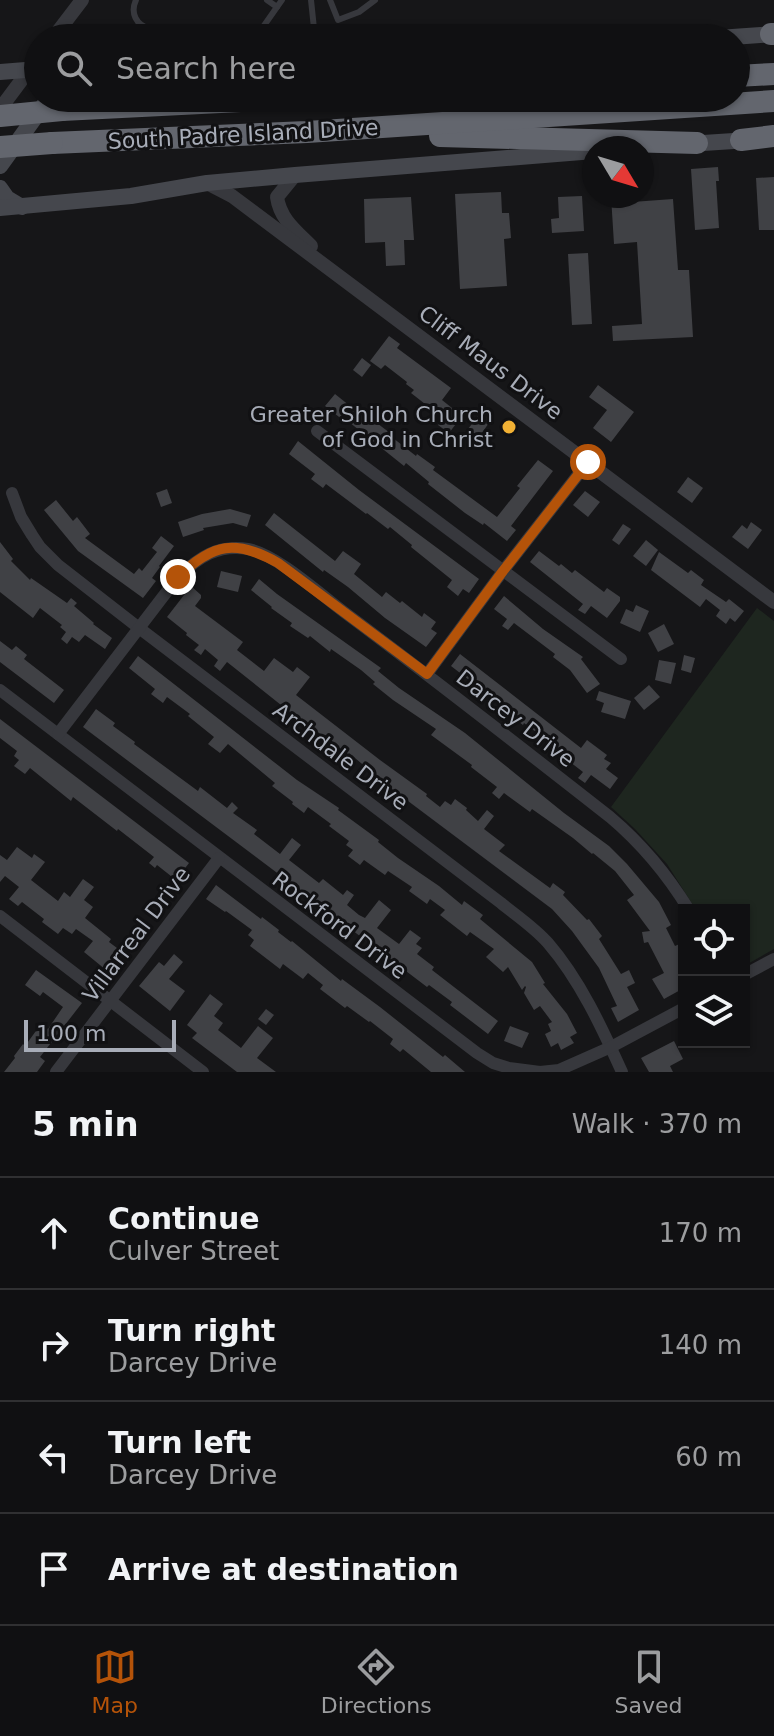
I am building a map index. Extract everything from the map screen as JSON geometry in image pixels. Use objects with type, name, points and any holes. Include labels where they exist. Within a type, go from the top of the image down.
[{"type":"highway","points":[[750,75],[774,74]]},
{"type":"highway","name":"South Padre Island Drive","points":[[750,103],[774,101]]},
{"type":"highway","name":"South Padre Island Drive","points":[[0,116],[24,111]]},
{"type":"highway","name":"South Padre Island Drive","points":[[0,147],[307,132],[608,112]]},
{"type":"highway","points":[[307,132],[697,143]]},
{"type":"highway","points":[[741,140],[774,137]]},
{"type":"main road","points":[[750,36],[773,34]]},
{"type":"main road","points":[[0,72],[24,67]]},
{"type":"main road","points":[[0,166],[48,112]]},
{"type":"main road","points":[[654,146],[741,140]]},
{"type":"main road","points":[[0,208],[131,196],[207,183],[582,152]]},
{"type":"main road","points":[[0,188],[7,198],[22,207]]},
{"type":"street","points":[[64,24],[82,0]]},
{"type":"street","points":[[0,109],[24,79]]},
{"type":"street","name":"Cliff Maus Drive","points":[[295,175],[277,197],[279,210],[308,243],[374,302]]},
{"type":"street","name":"Cliff Maus Drive","points":[[207,183],[232,196],[774,602]]},
{"type":"street","points":[[317,431],[621,659]]},
{"type":"street","points":[[427,674],[588,462]]},
{"type":"street","name":"Archdale Drive","points":[[12,493],[21,517],[50,557],[546,941],[580,988],[622,1072]]},
{"type":"street","name":"Darcey Drive","points":[[58,734],[178,577],[194,562],[218,549],[250,550],[278,563],[610,817],[634,837],[685,904]]},
{"type":"street","name":"Rockford Drive","points":[[0,690],[493,1063],[522,1071],[559,1070],[611,1047],[678,1011]]},
{"type":"street","name":"Villarreal Drive","points":[[56,1072],[219,858]]},
{"type":"street","points":[[0,916],[203,1072]]},
{"type":"street","points":[[750,972],[774,959]]},
{"type":"lane","points":[[136,0],[134,12],[139,24]]},
{"type":"lane","points":[[267,0],[277,7]]},
{"type":"lane","points":[[265,24],[282,0]]},
{"type":"lane","points":[[313,0],[314,24]]},
{"type":"lane","points":[[330,0],[338,20],[359,12],[375,0]]},
{"type":"shaded area","points":[[757,608],[774,621],[774,949],[750,963],[750,904],[692,904],[667,864],[611,807]]},
{"type":"building","points":[[718,167],[719,228],[695,230],[691,169]]},
{"type":"building","points":[[774,177],[774,230],[759,230],[756,178]]},
{"type":"building","points":[[501,192],[502,213],[509,213],[511,238],[504,239],[507,286],[460,289],[455,194]]},
{"type":"building","points":[[582,196],[584,231],[552,233],[551,219],[559,218],[558,197]]},
{"type":"building","points":[[411,197],[414,240],[404,240],[405,265],[386,266],[385,242],[365,243],[364,199]]},
{"type":"building","points":[[673,199],[678,270],[689,270],[693,337],[613,341],[612,326],[642,324],[637,242],[614,244],[612,208],[654,208],[654,200]]},
{"type":"building","points":[[588,253],[592,324],[572,325],[568,254]]},
{"type":"building","points":[[389,336],[400,344],[397,348],[451,388],[442,400],[462,416],[449,433],[438,425],[443,418],[411,393],[414,390],[407,382],[385,365],[381,369],[370,361]]},
{"type":"building","points":[[362,358],[371,365],[362,377],[353,370]]},
{"type":"building","points":[[598,385],[634,412],[611,442],[593,428],[607,410],[589,397]]},
{"type":"building","points":[[335,394],[497,517],[538,460],[553,471],[511,526],[516,530],[507,541],[465,513],[406,463],[404,466],[325,406]]},
{"type":"building","points":[[481,412],[491,420],[479,437],[468,429]]},
{"type":"building","points":[[298,441],[479,579],[469,593],[463,589],[458,596],[447,587],[452,580],[390,527],[388,529],[326,484],[323,488],[311,479],[315,474],[289,454]]},
{"type":"building","points":[[688,477],[703,488],[692,503],[677,492]]},
{"type":"building","points":[[167,489],[172,503],[161,507],[156,493]]},
{"type":"building","points":[[585,491],[600,502],[588,517],[573,505]]},
{"type":"building","points":[[56,500],[73,521],[77,517],[90,534],[85,538],[134,574],[139,568],[142,571],[157,552],[152,548],[161,536],[174,546],[159,566],[152,578],[156,581],[143,598],[78,551],[44,510]]},
{"type":"building","points":[[230,509],[251,515],[247,527],[233,523],[203,528],[183,537],[178,522]]},
{"type":"building","points":[[274,513],[335,561],[343,551],[361,564],[354,574],[382,597],[386,592],[422,617],[424,613],[436,622],[431,629],[437,633],[426,647],[348,587],[323,572],[265,525]]},
{"type":"building","points":[[751,522],[762,530],[748,549],[732,537],[742,525],[747,529]]},
{"type":"building","points":[[623,524],[631,529],[619,545],[612,540]]},
{"type":"building","points":[[646,540],[658,550],[646,566],[633,556]]},
{"type":"building","points":[[0,542],[13,559],[11,561],[30,580],[67,603],[71,598],[77,603],[74,606],[112,638],[105,649],[85,635],[79,642],[72,637],[67,644],[61,639],[66,632],[60,627],[62,625],[40,608],[33,618],[0,592]]},
{"type":"building","points":[[539,551],[572,573],[575,570],[604,592],[607,588],[620,597],[607,618],[591,606],[585,614],[578,610],[583,604],[530,562]]},
{"type":"building","points":[[659,552],[688,573],[691,570],[704,580],[701,585],[726,602],[729,599],[744,611],[735,622],[730,618],[726,624],[716,616],[720,610],[706,599],[700,607],[651,570]]},
{"type":"building","points":[[221,571],[242,576],[238,592],[217,587]]},
{"type":"building","points":[[259,579],[381,668],[378,671],[399,688],[465,733],[609,846],[659,902],[671,925],[666,928],[675,946],[678,945],[678,991],[664,999],[652,979],[664,973],[648,942],[644,943],[642,932],[650,931],[627,900],[634,895],[615,871],[532,809],[530,812],[504,793],[499,799],[492,793],[497,787],[431,735],[436,729],[393,700],[361,670],[290,626],[292,623],[251,590]]},
{"type":"building","points":[[191,586],[201,595],[195,606],[243,642],[237,650],[264,671],[274,658],[293,672],[297,667],[310,677],[296,695],[440,807],[445,801],[451,805],[455,799],[478,821],[487,810],[494,816],[484,829],[505,845],[499,851],[550,888],[553,883],[565,892],[563,895],[589,919],[602,936],[599,939],[621,974],[629,970],[635,983],[627,987],[639,1010],[618,1022],[611,1008],[617,1006],[599,968],[552,909],[227,662],[220,671],[214,666],[218,660],[205,649],[201,655],[194,650],[199,645],[167,617]]},
{"type":"building","points":[[504,596],[583,657],[581,659],[600,684],[587,693],[570,670],[553,657],[555,654],[514,623],[508,630],[502,626],[507,619],[494,609]]},
{"type":"building","points":[[636,605],[649,611],[640,632],[620,623],[626,609],[633,612]]},
{"type":"building","points":[[664,624],[674,644],[658,652],[648,633]]},
{"type":"building","points":[[0,641],[12,650],[16,646],[27,655],[24,659],[64,690],[54,703],[0,662]]},
{"type":"building","points":[[460,654],[581,748],[587,740],[607,755],[604,759],[611,763],[606,769],[618,778],[610,789],[591,775],[585,783],[578,778],[583,772],[570,762],[572,759],[523,725],[451,666]]},
{"type":"building","points":[[684,655],[695,658],[691,673],[681,670]]},
{"type":"building","points":[[138,656],[297,780],[339,808],[398,858],[462,905],[464,901],[483,915],[480,919],[532,962],[543,984],[567,1014],[577,1033],[570,1037],[574,1043],[561,1050],[558,1043],[551,1047],[545,1034],[551,1031],[548,1024],[552,1022],[540,1006],[534,1010],[524,993],[526,987],[522,990],[508,967],[503,972],[486,957],[494,949],[470,932],[467,936],[440,915],[445,910],[430,899],[427,904],[409,891],[412,887],[388,871],[385,875],[364,860],[360,865],[348,856],[353,850],[346,845],[349,841],[329,826],[331,824],[308,807],[304,813],[292,804],[272,786],[275,783],[228,744],[220,753],[208,744],[214,737],[188,716],[190,714],[167,697],[163,703],[151,694],[155,689],[129,668]]},
{"type":"building","points":[[659,660],[676,663],[671,684],[655,680]]},
{"type":"building","points":[[649,685],[660,697],[644,710],[634,698]]},
{"type":"building","points":[[599,691],[631,701],[625,719],[601,712],[604,703],[596,700]]},
{"type":"building","points":[[96,709],[115,723],[113,726],[134,744],[198,791],[200,787],[227,808],[232,802],[238,808],[233,813],[257,830],[254,834],[280,854],[292,838],[301,845],[289,860],[319,883],[323,879],[343,895],[347,890],[354,895],[347,905],[359,915],[365,918],[379,900],[391,910],[377,928],[399,944],[410,930],[421,938],[416,944],[422,948],[417,954],[434,967],[432,970],[498,1021],[488,1034],[450,1005],[452,1002],[429,985],[427,987],[344,924],[342,927],[327,914],[329,912],[83,727]]},
{"type":"building","points":[[0,719],[189,863],[176,880],[157,865],[155,868],[149,863],[154,857],[73,797],[71,801],[30,768],[25,774],[14,766],[19,760],[14,756],[17,751],[0,738]]},
{"type":"building","points":[[17,847],[32,858],[34,854],[45,862],[31,880],[58,901],[64,892],[70,897],[83,879],[94,887],[84,900],[93,907],[85,918],[121,951],[116,957],[121,961],[111,974],[84,952],[93,941],[76,929],[72,934],[63,928],[58,934],[22,902],[18,906],[9,899],[19,887],[5,876],[0,882],[0,855],[7,860]]},
{"type":"building","points":[[216,885],[465,1072],[431,1072],[403,1049],[400,1052],[390,1044],[393,1039],[370,1021],[347,1006],[345,1008],[320,989],[323,985],[308,973],[303,979],[283,964],[280,969],[250,946],[254,940],[248,935],[252,930],[206,899]]},
{"type":"building","points":[[174,954],[183,962],[169,979],[185,991],[170,1011],[139,986],[159,962],[164,966]]},
{"type":"building","points":[[36,970],[82,1003],[40,1057],[45,1061],[37,1072],[4,1072],[41,1024],[48,1029],[63,1007],[43,992],[40,996],[25,985]]},
{"type":"building","points":[[210,994],[223,1004],[214,1016],[223,1023],[218,1030],[241,1048],[258,1026],[273,1038],[257,1058],[276,1072],[237,1072],[192,1038],[197,1033],[187,1025]]},
{"type":"building","points":[[266,1009],[274,1015],[266,1025],[258,1019]]},
{"type":"building","points":[[510,1026],[529,1033],[522,1048],[504,1041]]},
{"type":"building","points":[[674,1041],[683,1059],[670,1066],[673,1072],[649,1072],[641,1058]]},
{"type":"place","name":"Greater Shiloh Church of God in Christ","points":[[509,427]]},
{"type":"route","points":[[178,577],[204,555],[218,549],[261,553],[427,674],[588,462]]}]
